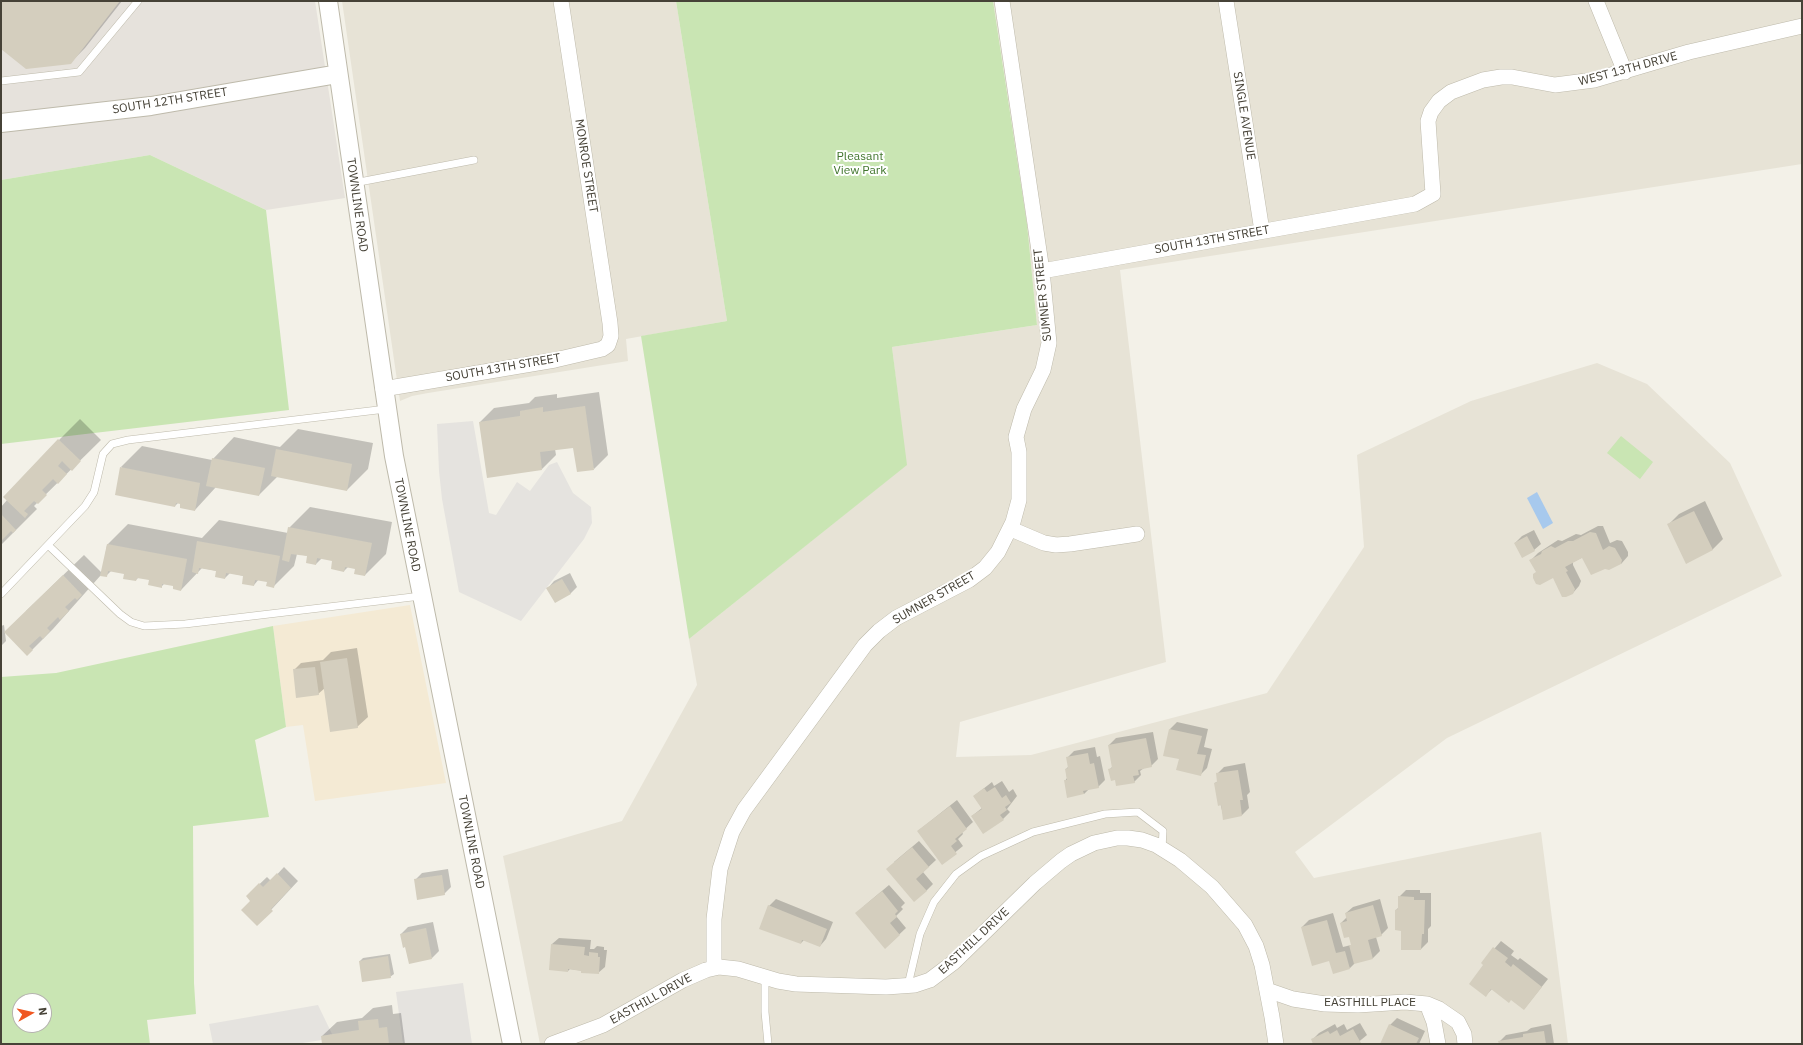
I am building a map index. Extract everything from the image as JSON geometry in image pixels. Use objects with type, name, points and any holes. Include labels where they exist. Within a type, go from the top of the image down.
[{"type":"street","name":"TOWNLINE ROAD","points":[[328,1],[394,456],[512,1044]]},
{"type":"street","name":"MONROE STREET","points":[[561,1],[610,331]]},
{"type":"street","name":"SUMNER STREET","points":[[714,968],[714,919],[720,868],[732,832],[744,810],[865,645],[879,630],[896,618],[969,580],[985,568],[998,552],[1011,529],[1018,500],[1019,452],[1016,437],[1024,409],[1043,370],[1048,354],[1048,327],[1042,271],[1002,1]]},
{"type":"street","name":"SINGLE AVENUE","points":[[1226,1],[1262,231]]},
{"type":"street","points":[[1596,1],[1625,72]]},
{"type":"street","name":"WEST 13TH DRIVE","points":[[1382,210],[1414,204],[1433,194],[1428,122],[1431,112],[1439,101],[1452,92],[1483,80],[1501,77],[1512,77],[1555,85],[1565,85],[1625,72],[1689,52],[1802,26]]},
{"type":"street","name":"SOUTH 12TH STREET","points":[[1,123],[151,106],[338,74]]},
{"type":"street","name":"SOUTH 13TH STREET","points":[[1042,271],[1382,210]]},
{"type":"street","name":"SOUTH 13TH STREET","points":[[384,389],[555,360],[602,349],[608,345],[610,331]]},
{"type":"street","points":[[1011,529],[1044,543],[1056,545],[1137,534]]},
{"type":"street","name":"EASTHILL DRIVE","points":[[552,1044],[603,1025],[683,980],[714,968],[738,968],[765,977],[796,984],[886,987],[908,986],[930,980],[946,970],[1035,883],[1071,854],[1094,843],[1118,838],[1142,840],[1162,848],[1193,870],[1237,915],[1250,933],[1256,946],[1267,990],[1276,1044]]},
{"type":"street","name":"EASTHILL PLACE","points":[[1267,990],[1293,999],[1325,1004],[1358,1005],[1404,1002],[1427,1004],[1439,1009],[1458,1022],[1462,1027],[1465,1044]]},
{"type":"street","name":"EASTHILL PLACE","points":[[1427,1004],[1434,1022],[1438,1044]]},
{"type":"lane","points":[[1,81],[79,72],[138,1]]},
{"type":"lane","points":[[354,183],[474,160]]},
{"type":"lane","points":[[1,594],[88,501],[94,492],[103,454],[112,444],[128,440],[386,409]]},
{"type":"lane","points":[[48,545],[120,614],[131,622],[144,626],[199,623],[421,596]]},
{"type":"lane","points":[[908,986],[920,934],[934,902],[956,874],[981,856],[1033,832],[1104,814],[1138,812],[1163,831],[1162,848]]},
{"type":"lane","points":[[765,977],[765,1012],[768,1044]]},
{"type":"shaded area","points":[[1,1],[315,1],[345,198],[266,210],[150,155],[1,180]]},
{"type":"shaded area","points":[[342,1],[676,1],[727,321],[626,339],[628,361],[428,393],[412,396],[400,401]]},
{"type":"shaded area","points":[[993,1],[1802,1],[1802,164],[1120,270],[1166,662],[960,722],[956,757],[1031,755],[1267,693],[1364,547],[1357,455],[1471,401],[1597,363],[1647,384],[1730,463],[1782,576],[1447,738],[1295,852],[1314,878],[1541,832],[1568,1044],[540,1044],[503,856],[622,821],[697,685],[689,639],[906,465],[892,347],[1037,325],[1027,224]]},
{"type":"shaded area","points":[[473,421],[489,513],[496,515],[517,482],[530,491],[549,465],[557,462],[573,493],[591,507],[592,523],[584,539],[521,621],[459,592],[442,499],[437,424]]},
{"type":"shaded area","points":[[410,605],[446,783],[315,801],[303,725],[286,727],[273,626]]},
{"type":"shaded area","points":[[463,983],[472,1044],[403,1044],[396,992]]},
{"type":"shaded area","points":[[318,1005],[332,1034],[322,1036],[322,1040],[296,1044],[213,1044],[209,1024]]},
{"type":"green space","name":"Pleasant View Park","points":[[676,1],[993,1],[1027,224],[1037,325],[892,347],[907,465],[689,639],[641,336],[727,321]]},
{"type":"green space","points":[[150,155],[266,210],[289,410],[1,444],[1,180]]},
{"type":"green space","points":[[1621,436],[1653,462],[1640,479],[1607,453]]},
{"type":"green space","points":[[273,626],[286,727],[255,740],[269,817],[193,826],[194,983],[196,1014],[147,1020],[150,1044],[1,1044],[1,677],[56,673]]},
{"type":"water","points":[[1537,492],[1553,523],[1543,529],[1527,498]]},
{"type":"building","points":[[1,1],[120,1],[71,64],[26,69],[1,49]]},
{"type":"building","points":[[585,406],[594,470],[577,472],[573,448],[540,452],[542,470],[487,478],[479,422],[520,416],[520,411],[543,407],[543,412]]},
{"type":"building","points":[[58,439],[81,461],[72,471],[62,461],[58,466],[67,474],[58,484],[53,479],[42,490],[47,495],[38,504],[34,501],[24,511],[28,514],[25,518],[3,497]]},
{"type":"building","points":[[276,449],[352,464],[347,491],[271,476]]},
{"type":"building","points":[[212,458],[265,468],[259,496],[206,486]]},
{"type":"building","points":[[120,467],[200,483],[195,511],[180,508],[180,504],[176,503],[175,507],[115,495]]},
{"type":"building","points":[[1694,511],[1713,550],[1686,564],[1667,524]]},
{"type":"building","points":[[1,514],[16,530],[13,533],[11,531],[1,541]]},
{"type":"building","points":[[288,527],[372,543],[365,576],[354,574],[355,569],[345,567],[344,572],[331,569],[332,561],[317,558],[316,565],[306,563],[307,556],[291,554],[289,562],[282,560]]},
{"type":"building","points":[[1590,532],[1596,533],[1603,550],[1609,546],[1615,548],[1622,560],[1621,564],[1609,570],[1605,569],[1591,575],[1582,558],[1565,567],[1575,589],[1573,594],[1566,597],[1562,597],[1553,578],[1540,585],[1536,584],[1533,574],[1536,572],[1529,560],[1541,554],[1542,551],[1551,546],[1555,548]]},
{"type":"building","points":[[1527,536],[1535,551],[1522,558],[1514,543]]},
{"type":"building","points":[[197,541],[280,556],[274,588],[266,586],[267,582],[255,580],[254,586],[242,584],[243,576],[226,573],[225,579],[215,577],[216,571],[199,568],[198,574],[192,572]]},
{"type":"building","points":[[107,544],[187,559],[181,591],[173,589],[173,586],[162,584],[162,588],[148,585],[149,580],[137,578],[136,581],[123,579],[124,574],[108,571],[107,577],[100,576]]},
{"type":"building","points":[[63,575],[82,595],[77,600],[75,598],[65,607],[69,611],[60,620],[58,617],[47,628],[50,631],[43,639],[40,636],[29,646],[33,650],[27,656],[4,632]]},
{"type":"building","points":[[562,579],[571,594],[555,603],[546,588]]},
{"type":"building","points":[[347,658],[358,728],[330,732],[320,662]]},
{"type":"building","points":[[315,667],[319,695],[296,698],[293,669]]},
{"type":"building","points":[[1169,729],[1202,736],[1197,754],[1206,755],[1201,776],[1176,770],[1179,759],[1163,756]]},
{"type":"building","points":[[1146,738],[1152,767],[1138,770],[1139,775],[1133,776],[1135,783],[1116,786],[1115,780],[1111,781],[1108,769],[1112,768],[1108,745]]},
{"type":"building","points":[[1088,753],[1090,764],[1094,763],[1099,788],[1083,791],[1084,794],[1067,798],[1064,780],[1067,780],[1065,769],[1068,768],[1066,757]]},
{"type":"building","points":[[1238,770],[1243,800],[1240,800],[1242,816],[1223,820],[1221,805],[1218,806],[1214,783],[1217,782],[1216,773]]},
{"type":"building","points":[[995,787],[1002,798],[1006,795],[1011,803],[1005,807],[1007,810],[1000,815],[1004,820],[983,834],[971,816],[982,809],[973,796],[984,788],[987,792]]},
{"type":"building","points":[[950,806],[967,829],[955,839],[957,841],[951,846],[957,854],[942,865],[917,831]]},
{"type":"building","points":[[912,847],[929,867],[916,879],[927,891],[914,902],[886,869]]},
{"type":"building","points":[[277,873],[291,888],[271,909],[273,911],[257,926],[241,910],[250,901],[246,896],[259,883],[263,887]]},
{"type":"building","points":[[442,875],[445,895],[417,900],[414,879]]},
{"type":"building","points":[[882,891],[898,911],[895,914],[897,917],[890,923],[900,935],[885,949],[855,913]]},
{"type":"building","points":[[1398,896],[1414,897],[1414,900],[1425,900],[1424,934],[1422,934],[1421,950],[1401,950],[1401,931],[1395,930],[1395,910],[1398,909]]},
{"type":"building","points":[[768,905],[827,929],[820,947],[802,940],[801,944],[759,929]]},
{"type":"building","points":[[1373,905],[1382,936],[1368,940],[1373,959],[1354,964],[1349,945],[1351,945],[1349,937],[1344,938],[1340,923],[1347,921],[1345,913]]},
{"type":"building","points":[[1327,920],[1336,953],[1345,951],[1350,969],[1333,974],[1329,961],[1312,966],[1301,927]]},
{"type":"building","points":[[426,928],[432,959],[409,964],[400,934]]},
{"type":"building","points":[[551,944],[585,947],[584,955],[589,956],[589,952],[598,953],[598,957],[600,957],[599,974],[581,973],[581,971],[568,969],[568,972],[549,970]]},
{"type":"building","points":[[1493,947],[1508,958],[1505,962],[1511,967],[1513,964],[1542,987],[1524,1010],[1511,1000],[1509,1003],[1491,989],[1486,997],[1469,984],[1483,965],[1481,963]]},
{"type":"building","points":[[388,956],[391,978],[362,982],[359,961]]},
{"type":"building","points":[[378,1019],[379,1028],[387,1027],[389,1044],[322,1044],[321,1036],[359,1030],[358,1021]]},
{"type":"building","points":[[1389,1024],[1419,1038],[1416,1044],[1380,1044]]},
{"type":"building","points":[[1353,1029],[1361,1043],[1359,1044],[1313,1044],[1311,1039],[1328,1031],[1330,1034],[1337,1030],[1340,1036]]},
{"type":"building","points":[[1544,1031],[1546,1044],[1499,1044],[1498,1041],[1523,1037],[1523,1034]]}]
